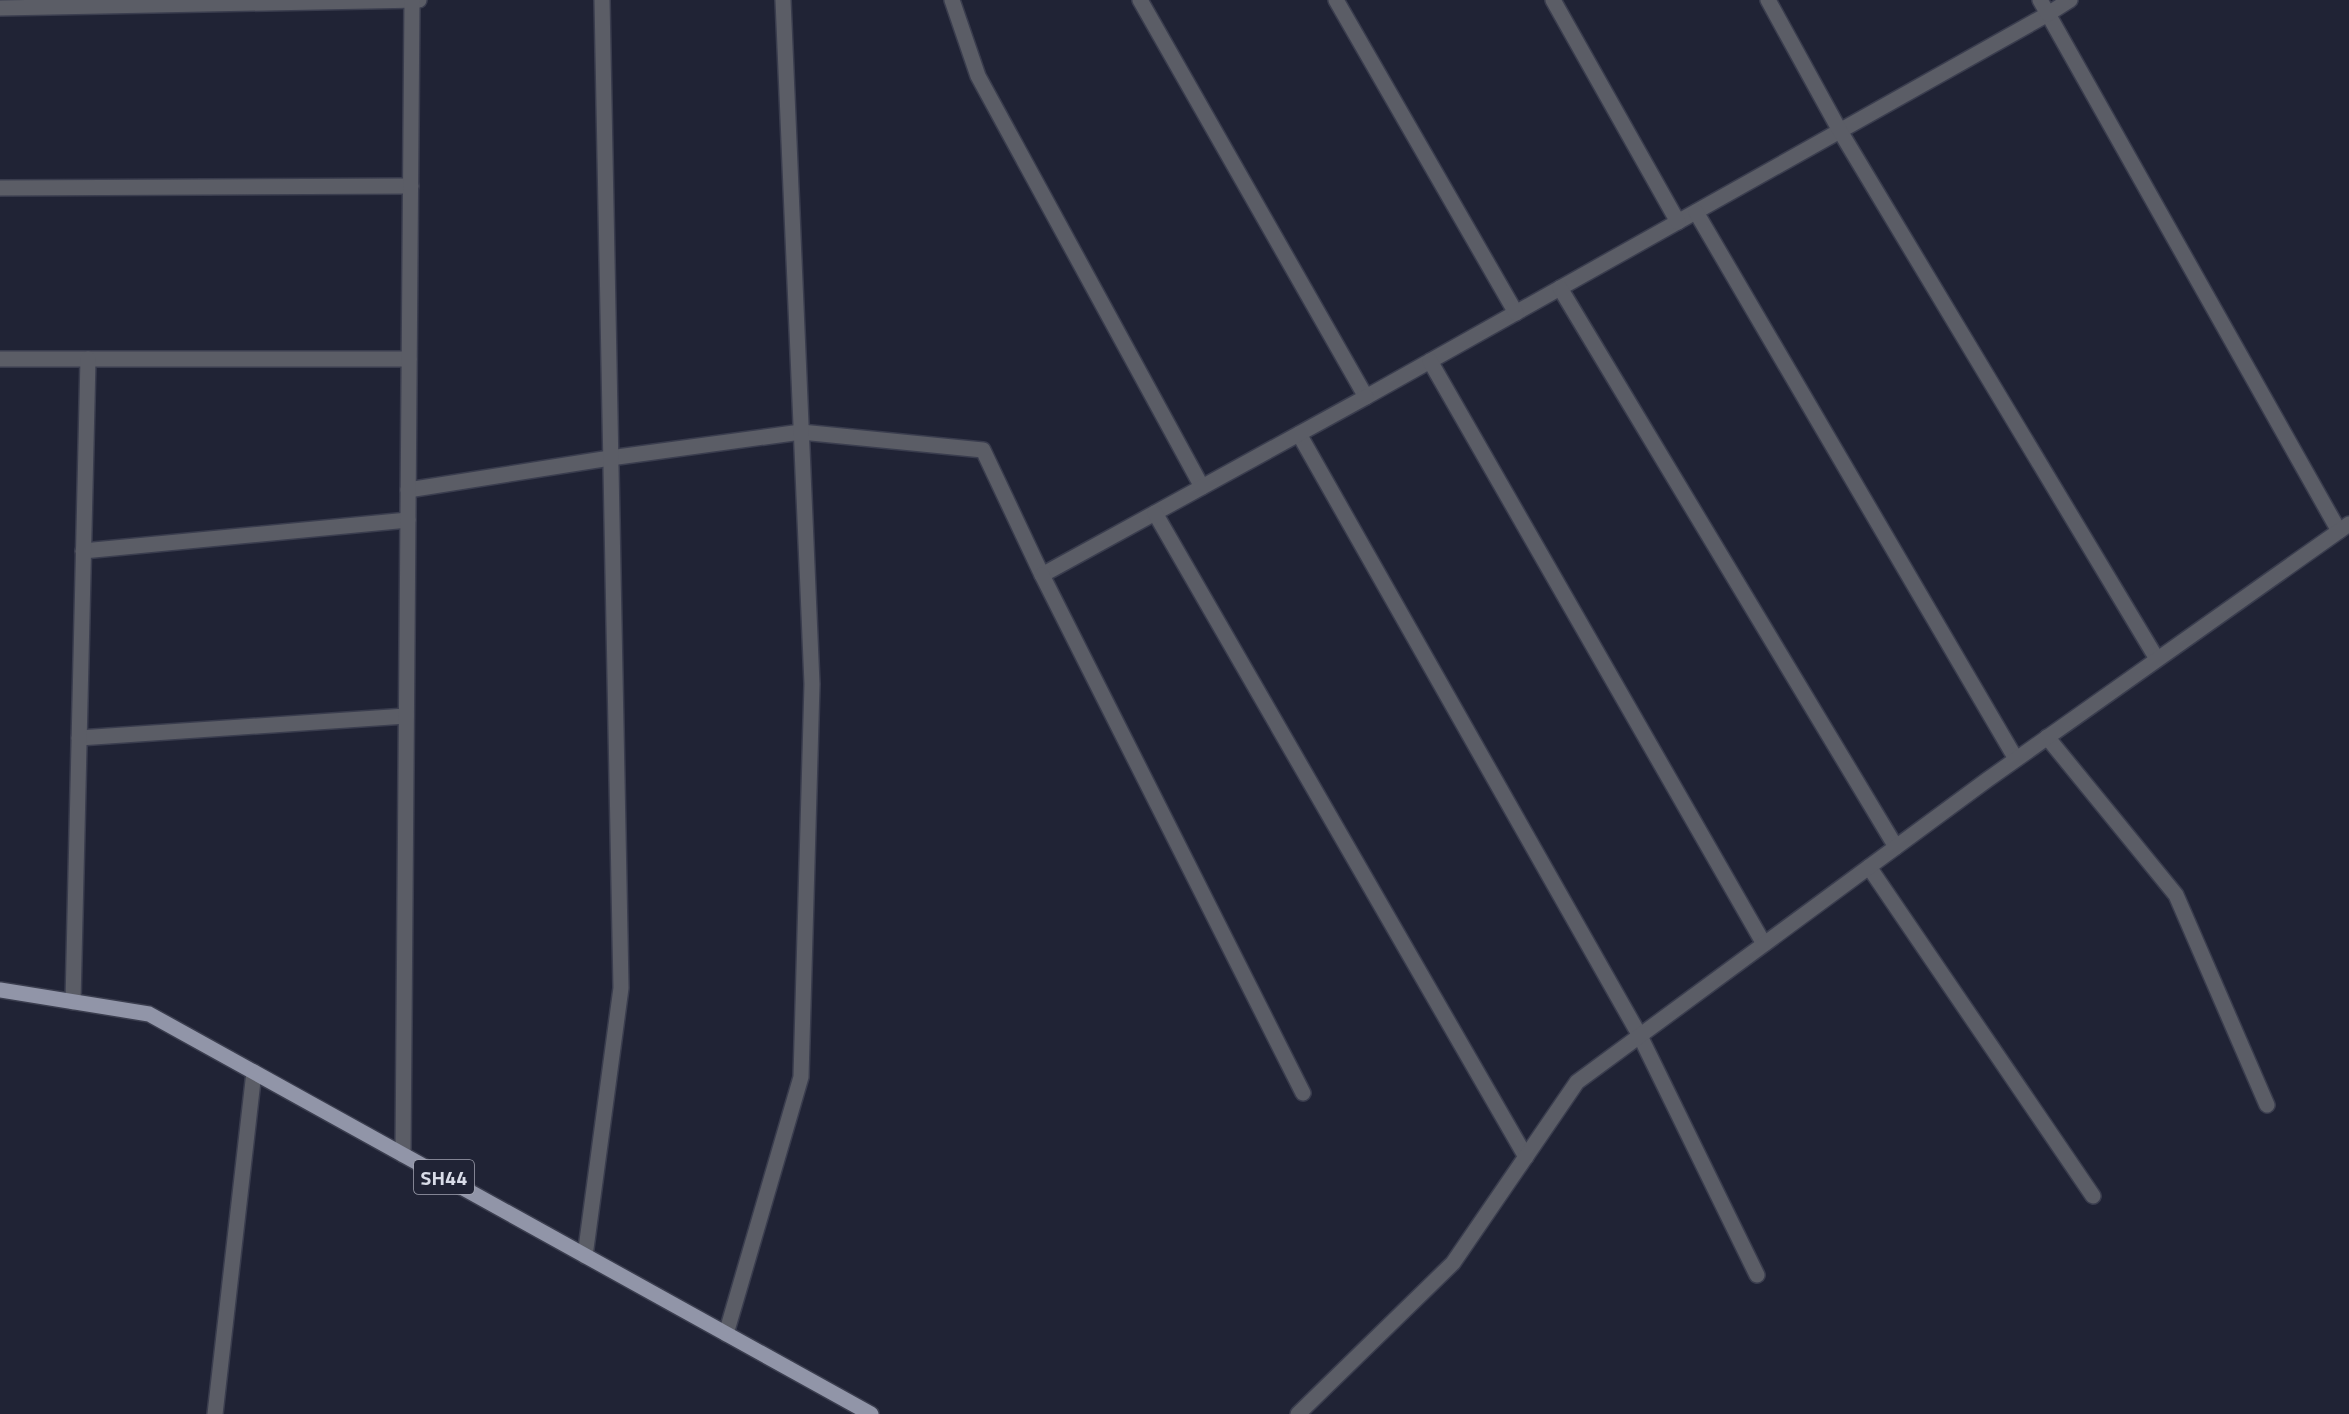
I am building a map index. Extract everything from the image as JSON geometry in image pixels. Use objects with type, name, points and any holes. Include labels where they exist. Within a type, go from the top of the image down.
[{"type":"main road","name":"SH44","points":[[0,990],[149,1014],[870,1414]]},
{"type":"street","points":[[0,8],[414,0],[403,1155]]},
{"type":"street","points":[[585,1256],[621,988],[602,0]]},
{"type":"street","points":[[726,1334],[801,1077],[812,684],[783,0]]},
{"type":"street","points":[[952,0],[978,76],[1202,487]]},
{"type":"street","points":[[1140,0],[1366,397]]},
{"type":"street","points":[[1336,0],[1516,313]]},
{"type":"street","points":[[1553,0],[1678,222]]},
{"type":"street","points":[[1768,0],[1840,131],[2157,659]]},
{"type":"street","points":[[1298,1414],[1453,1263],[1577,1082],[2016,759],[2344,527],[2040,0]]},
{"type":"street","points":[[1042,575],[1431,361],[2070,0]]},
{"type":"street","points":[[0,188],[411,186]]},
{"type":"street","points":[[1696,212],[2016,759]]},
{"type":"street","points":[[1560,288],[1896,847]]},
{"type":"street","points":[[0,359],[409,359]]},
{"type":"street","points":[[73,1002],[88,359]]},
{"type":"street","points":[[1431,361],[1764,944]]},
{"type":"street","points":[[408,490],[610,458],[801,432],[983,450],[1042,575],[1303,1093]]},
{"type":"street","points":[[1299,434],[1640,1036],[1757,1275]]},
{"type":"street","points":[[1155,513],[1526,1157]]},
{"type":"street","points":[[83,551],[408,520]]},
{"type":"street","points":[[79,738],[406,716]]},
{"type":"street","points":[[2047,737],[2176,895],[2267,1105]]},
{"type":"street","points":[[1869,867],[2092,1196]]},
{"type":"street","points":[[215,1414],[254,1072]]}]
